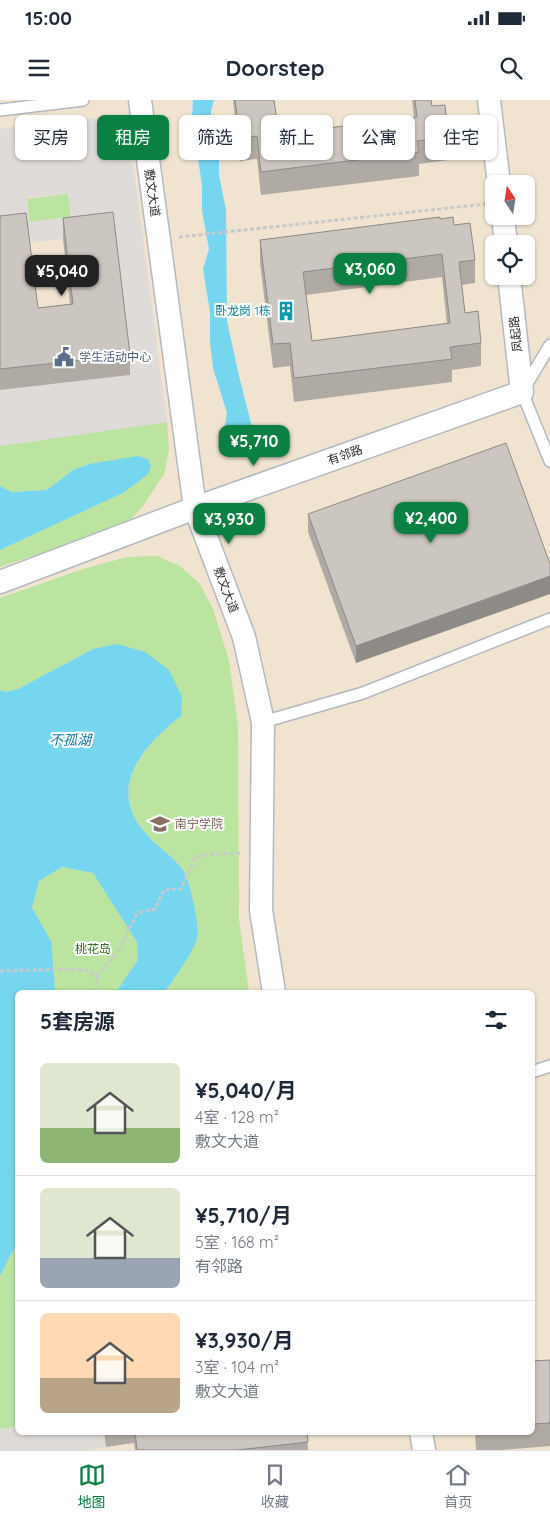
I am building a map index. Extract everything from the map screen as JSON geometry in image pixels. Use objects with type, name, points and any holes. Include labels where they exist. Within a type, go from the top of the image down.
[{"type":"street","name":"敷文大道","points":[[140,100],[194,508],[244,637],[262,722],[261,910],[274,990]]},
{"type":"street","points":[[489,100],[498,175]]},
{"type":"street","name":"凤起路","points":[[510,285],[522,392]]},
{"type":"street","name":"有邻路","points":[[0,582],[194,508],[522,392]]},
{"type":"street","points":[[422,1435],[424,1450]]},
{"type":"lane","points":[[0,110],[83,100]]},
{"type":"lane","points":[[550,345],[522,392],[550,461]]},
{"type":"lane","points":[[262,722],[363,693],[550,619]]},
{"type":"lane","points":[[535,1071],[550,1066]]},
{"type":"path","points":[[186,236],[485,204]]},
{"type":"path","points":[[96,990],[97,978],[120,948],[137,913],[155,909],[164,890],[181,889],[195,858],[203,855],[261,852]]},
{"type":"path","points":[[0,971],[70,969],[88,971],[97,978]]},
{"type":"shaded area","name":"南宁学院","points":[[0,100],[550,100],[550,1450],[0,1450]]},
{"type":"shaded area","points":[[97,118],[97,160],[133,160],[167,422],[0,446],[0,390],[130,375],[113,233],[27,243],[0,236],[0,129],[14,127],[15,160],[87,160],[87,119]],"holes":[[[68,194],[71,217],[29,222],[27,198]]]},
{"type":"shaded area","points":[[15,1427],[15,1435],[104,1435],[106,1447],[85,1450],[0,1450],[0,1429]]},
{"type":"green space","points":[[68,194],[71,217],[29,222],[27,199]]},
{"type":"green space","points":[[167,422],[169,450],[164,474],[143,506],[132,518],[110,530],[0,567],[0,550],[123,493],[113,461],[89,464],[73,470],[47,490],[12,492],[0,486],[0,446]]},
{"type":"green space","points":[[157,556],[180,566],[200,584],[213,609],[229,660],[238,726],[239,919],[249,990],[166,990],[197,940],[198,927],[195,910],[191,891],[183,870],[176,861],[147,835],[135,818],[129,801],[129,785],[142,755],[153,741],[181,716],[93,649],[18,689],[5,692],[0,690],[0,598],[83,569],[127,557]]},
{"type":"green space","name":"桃花岛","points":[[62,867],[93,873],[137,942],[138,960],[117,990],[55,990],[32,908],[39,881]]},
{"type":"green space","points":[[15,1248],[15,1427],[0,1429],[0,1276]]},
{"type":"water","points":[[193,100],[214,100],[211,115],[192,115]]},
{"type":"water","points":[[198,160],[219,160],[219,175],[226,210],[227,321],[254,438],[248,449],[230,447],[223,436],[227,413],[213,368],[210,342],[210,312],[203,269],[209,249],[202,211],[202,185]]},
{"type":"water","points":[[138,456],[148,459],[151,467],[147,475],[123,493],[0,550],[0,486],[12,492],[47,490],[73,470],[89,464]]},
{"type":"water","name":"不孤湖","points":[[117,644],[145,652],[169,670],[182,697],[181,716],[153,741],[142,755],[134,770],[129,785],[129,801],[135,818],[147,835],[176,861],[186,875],[197,919],[197,940],[166,990],[117,990],[138,960],[137,942],[93,873],[62,867],[39,881],[32,908],[51,941],[55,990],[15,990],[15,1248],[0,1276],[0,690],[5,692],[18,689],[93,649]]},
{"type":"building","points":[[235,100],[274,100],[276,115],[261,115],[261,160],[333,160],[333,127],[343,126],[343,160],[356,160],[261,172],[257,136],[251,137],[251,115],[237,115]]},
{"type":"building","points":[[415,100],[431,100],[432,106],[445,105],[446,115],[425,115],[425,140],[417,141],[419,152],[415,153],[415,117],[417,117]]},
{"type":"building","points":[[113,212],[130,355],[0,369],[0,216],[26,213],[38,308],[73,304],[63,218]]},
{"type":"building","points":[[440,217],[440,219],[453,217],[454,225],[470,223],[475,260],[459,262],[465,313],[478,311],[481,343],[450,347],[452,359],[294,378],[290,343],[273,344],[260,240]],"holes":[[[442,254],[450,323],[312,341],[303,272]]]},
{"type":"building","points":[[506,443],[550,564],[550,576],[356,646],[308,514]]},
{"type":"building","points":[[550,1360],[550,1423],[535,1424],[535,1361]]},
{"type":"building","points":[[135,1435],[307,1435],[308,1442],[237,1450],[137,1450]]},
{"type":"place","name":"卧龙岗 1栋","points":[[286,311]]},
{"type":"place","name":"学生活动中心","points":[[64,357]]},
{"type":"place","name":"南宁学院","points":[[160,824]]}]
